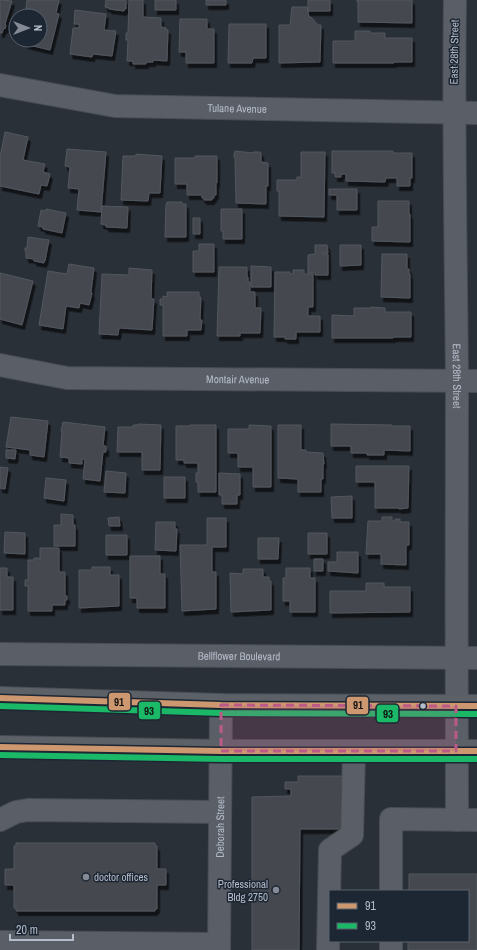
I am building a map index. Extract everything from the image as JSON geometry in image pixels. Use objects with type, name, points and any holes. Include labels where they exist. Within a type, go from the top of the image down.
[{"type":"main road","points":[[0,698],[221,705],[477,706]]},
{"type":"main road","points":[[0,747],[221,751],[466,751]]},
{"type":"street","name":"East 28th Street","points":[[454,0],[454,113],[467,381],[467,658],[456,706],[466,751],[467,820]]},
{"type":"street","name":"Tulane Avenue","points":[[0,84],[114,106],[477,113]]},
{"type":"street","name":"Montair Avenue","points":[[0,365],[67,378],[467,381]]},
{"type":"street","name":"Bellflower Boulevard","points":[[0,654],[467,658]]},
{"type":"street","name":"Deborah Street","points":[[219,947],[221,705]]},
{"type":"street","points":[[329,890],[330,850],[352,835],[354,752]]},
{"type":"street","points":[[0,820],[16,812],[28,810],[220,812]]},
{"type":"street","points":[[391,890],[391,819],[467,820]]},
{"type":"street","points":[[328,950],[329,900]]},
{"type":"street","points":[[0,942],[219,947]]},
{"type":"highlighted area","points":[[221,705],[456,706],[456,751],[221,751]]},
{"type":"building","points":[[0,0],[12,1],[10,8],[8,8],[5,29],[4,28],[2,33],[0,33]]},
{"type":"building","points":[[27,0],[59,0],[56,13],[59,14],[50,50],[42,48],[48,48],[48,8],[26,8]]},
{"type":"building","points":[[106,0],[126,0],[126,9],[124,9],[124,11],[109,9],[105,7]]},
{"type":"building","points":[[129,0],[143,0],[143,17],[161,18],[161,27],[168,30],[167,61],[153,60],[153,62],[146,62],[146,64],[133,64],[133,61],[127,61],[128,40],[126,40],[126,33],[128,33]]},
{"type":"building","points":[[155,0],[176,0],[176,10],[155,10]]},
{"type":"building","points":[[206,0],[226,0],[226,5],[206,5]]},
{"type":"building","points":[[308,0],[330,0],[330,11],[308,11]]},
{"type":"building","points":[[357,0],[412,0],[412,23],[358,22]]},
{"type":"building","points":[[292,7],[307,7],[309,17],[311,17],[318,25],[321,25],[320,62],[279,63],[279,25],[290,25]]},
{"type":"building","points":[[75,10],[106,14],[104,30],[116,31],[112,56],[93,54],[92,57],[70,54],[73,28],[79,28],[79,24],[74,24]]},
{"type":"building","points":[[180,19],[207,19],[207,29],[214,29],[214,63],[186,63],[186,52],[179,52]]},
{"type":"building","points":[[229,24],[266,24],[266,58],[253,58],[252,63],[228,63]]},
{"type":"building","points":[[355,31],[385,33],[385,38],[412,38],[412,62],[333,63],[333,41],[355,41]]},
{"type":"building","points":[[5,132],[28,137],[23,160],[45,164],[43,172],[50,174],[47,186],[41,185],[39,194],[0,186],[0,157]]},
{"type":"building","points":[[67,149],[106,152],[101,212],[77,210],[79,189],[68,188],[70,167],[65,166]]},
{"type":"building","points":[[235,151],[253,153],[260,152],[261,162],[268,163],[266,204],[236,203]]},
{"type":"building","points":[[332,151],[393,151],[393,153],[412,153],[412,178],[410,178],[410,186],[397,186],[397,178],[386,178],[385,182],[346,181],[346,174],[341,174],[341,177],[335,177],[335,173],[332,173]]},
{"type":"building","points":[[301,152],[325,152],[324,217],[279,216],[279,191],[277,191],[277,180],[297,180],[297,177],[301,177]]},
{"type":"building","points":[[136,154],[162,156],[160,193],[149,193],[148,201],[121,200],[123,156],[136,156]]},
{"type":"building","points":[[195,156],[217,156],[216,195],[214,195],[212,200],[204,200],[202,195],[187,195],[187,184],[175,184],[175,158],[195,158]]},
{"type":"building","points":[[329,189],[357,189],[357,210],[337,210],[337,195],[329,195]]},
{"type":"building","points":[[378,201],[409,201],[410,242],[372,241],[372,227],[378,227]]},
{"type":"building","points":[[167,202],[182,202],[182,204],[186,204],[186,237],[165,237]]},
{"type":"building","points":[[102,206],[128,207],[127,228],[106,227],[106,225],[101,224]]},
{"type":"building","points":[[46,209],[66,213],[62,233],[43,229],[43,227],[38,226],[41,210],[46,211]]},
{"type":"building","points":[[221,209],[242,209],[242,239],[223,239],[223,231],[221,231]]},
{"type":"building","points":[[193,218],[200,218],[200,234],[193,234]]},
{"type":"building","points":[[28,237],[49,240],[44,263],[26,258],[25,248],[27,248]]},
{"type":"building","points":[[199,244],[214,244],[214,272],[193,272],[193,251],[199,251]]},
{"type":"building","points":[[315,245],[327,245],[328,253],[322,254],[328,254],[328,275],[315,275],[315,273],[308,273],[308,255],[315,254]]},
{"type":"building","points":[[340,245],[361,245],[361,265],[340,266]]},
{"type":"building","points":[[382,254],[407,254],[407,269],[409,269],[410,274],[410,298],[381,297]]},
{"type":"building","points":[[69,264],[94,268],[92,293],[89,305],[80,303],[79,308],[66,306],[63,329],[39,325],[48,271],[67,274]]},
{"type":"building","points":[[251,266],[271,267],[271,287],[251,287]]},
{"type":"building","points":[[219,267],[247,267],[250,292],[255,292],[255,308],[261,308],[260,333],[240,333],[240,336],[217,336]]},
{"type":"building","points":[[129,268],[152,270],[151,299],[154,299],[152,330],[119,328],[118,335],[99,334],[102,274],[129,275]]},
{"type":"building","points":[[293,270],[304,270],[304,274],[313,274],[313,307],[308,307],[308,316],[320,316],[320,332],[296,332],[296,339],[274,337],[275,272],[290,272],[290,274],[293,274]]},
{"type":"building","points":[[0,273],[33,281],[22,325],[0,319]]},
{"type":"building","points":[[167,292],[199,292],[199,297],[201,297],[201,330],[187,330],[187,336],[163,336],[163,305],[160,305],[160,299],[163,299],[163,296],[167,297]]},
{"type":"building","points":[[354,308],[385,308],[385,312],[411,312],[411,337],[332,338],[332,315],[354,316]]},
{"type":"building","points":[[11,417],[48,421],[44,457],[30,455],[30,450],[6,447]]},
{"type":"building","points":[[63,422],[105,427],[103,446],[106,446],[106,452],[103,452],[100,481],[83,479],[85,459],[82,459],[82,464],[69,463],[69,458],[60,457],[61,431]]},
{"type":"building","points":[[331,424],[410,426],[410,451],[384,450],[384,455],[351,453],[351,446],[331,446]]},
{"type":"building","points":[[133,425],[161,425],[160,470],[142,470],[142,452],[117,452],[118,427],[133,427]]},
{"type":"building","points":[[216,425],[216,492],[198,492],[196,473],[198,473],[198,463],[184,463],[184,460],[176,460],[176,426]]},
{"type":"building","points":[[249,425],[271,426],[271,487],[253,487],[253,467],[238,467],[238,453],[228,453],[228,429],[249,429]]},
{"type":"building","points":[[278,425],[301,425],[301,450],[306,450],[306,452],[323,453],[324,464],[323,479],[321,479],[321,492],[298,492],[298,479],[278,478]]},
{"type":"building","points":[[6,450],[16,450],[15,459],[6,458]]},
{"type":"building","points":[[356,466],[409,466],[408,508],[375,508],[375,482],[356,482]]},
{"type":"building","points":[[0,467],[8,468],[5,489],[0,488]]},
{"type":"building","points":[[106,471],[126,473],[125,493],[104,492]]},
{"type":"building","points":[[219,473],[240,474],[240,495],[237,495],[237,504],[222,504],[222,495],[219,495]]},
{"type":"building","points":[[164,477],[185,477],[185,498],[164,498]]},
{"type":"building","points":[[46,478],[66,480],[64,501],[44,498]]},
{"type":"building","points":[[352,496],[352,518],[332,518],[331,497]]},
{"type":"building","points":[[61,514],[73,515],[73,525],[75,525],[75,546],[54,546],[54,525],[61,525]]},
{"type":"building","points":[[119,517],[120,526],[109,526],[108,518]]},
{"type":"building","points":[[382,517],[392,517],[392,521],[395,521],[395,519],[400,519],[400,522],[409,522],[409,545],[406,547],[406,565],[381,564],[381,554],[366,554],[368,521],[382,521]]},
{"type":"building","points":[[207,518],[226,518],[226,547],[212,547],[212,572],[216,572],[216,609],[182,611],[180,545],[207,545]]},
{"type":"building","points":[[156,522],[175,522],[175,529],[177,529],[176,551],[155,550]]},
{"type":"building","points":[[5,532],[25,533],[25,554],[4,553]]},
{"type":"building","points":[[308,533],[327,533],[327,554],[308,554]]},
{"type":"building","points":[[106,535],[127,535],[127,555],[106,555]]},
{"type":"building","points":[[258,538],[279,538],[278,559],[258,559]]},
{"type":"building","points":[[40,548],[59,548],[59,572],[65,572],[65,596],[67,596],[67,600],[65,600],[65,605],[52,605],[52,611],[28,611],[28,586],[25,586],[25,580],[28,580],[28,560],[39,558],[40,560]]},
{"type":"building","points":[[337,552],[358,552],[358,573],[328,571],[328,562],[337,562]]},
{"type":"building","points":[[130,556],[160,556],[160,574],[165,574],[165,608],[137,608],[137,598],[130,598]]},
{"type":"building","points":[[314,559],[323,559],[323,571],[314,571]]},
{"type":"building","points":[[92,567],[110,567],[110,575],[119,575],[119,606],[79,608],[79,570],[92,570]]},
{"type":"building","points":[[0,568],[7,568],[7,577],[13,577],[13,610],[0,610]]},
{"type":"building","points":[[286,568],[310,568],[310,578],[315,578],[315,612],[290,612],[290,601],[283,601],[283,578],[286,578]]},
{"type":"building","points":[[243,569],[263,569],[263,577],[269,577],[269,581],[271,581],[271,610],[231,612],[230,573],[243,574]]},
{"type":"building","points":[[366,583],[384,583],[384,587],[410,587],[410,612],[330,613],[330,591],[366,591]]},
{"type":"building","name":"Professional Bldg 2750","points":[[298,776],[347,776],[346,829],[300,829],[299,950],[252,950],[252,797],[291,796],[291,789],[285,789],[285,782],[298,782]]},
{"type":"building","name":"doctor offices","points":[[16,843],[155,843],[155,846],[157,846],[157,869],[166,869],[166,885],[157,885],[157,909],[155,909],[155,911],[16,911],[16,908],[14,908],[14,885],[5,885],[5,869],[14,869],[14,846],[16,846]]},
{"type":"building","points":[[409,874],[477,874],[477,950],[408,950],[408,942],[469,942],[469,890],[409,890]]},
{"type":"transit line","name":"91","points":[[0,698],[221,705],[477,706]]},
{"type":"transit line","name":"93","points":[[0,706],[221,713],[477,714]]},
{"type":"transit line","name":"91","points":[[0,747],[221,751],[477,751]]},
{"type":"transit line","name":"93","points":[[0,755],[221,759],[477,759]]},
{"type":"place","name":"doctor offices","points":[[86,877]]},
{"type":"place","name":"Professional Bldg 2750","points":[[276,890]]}]
